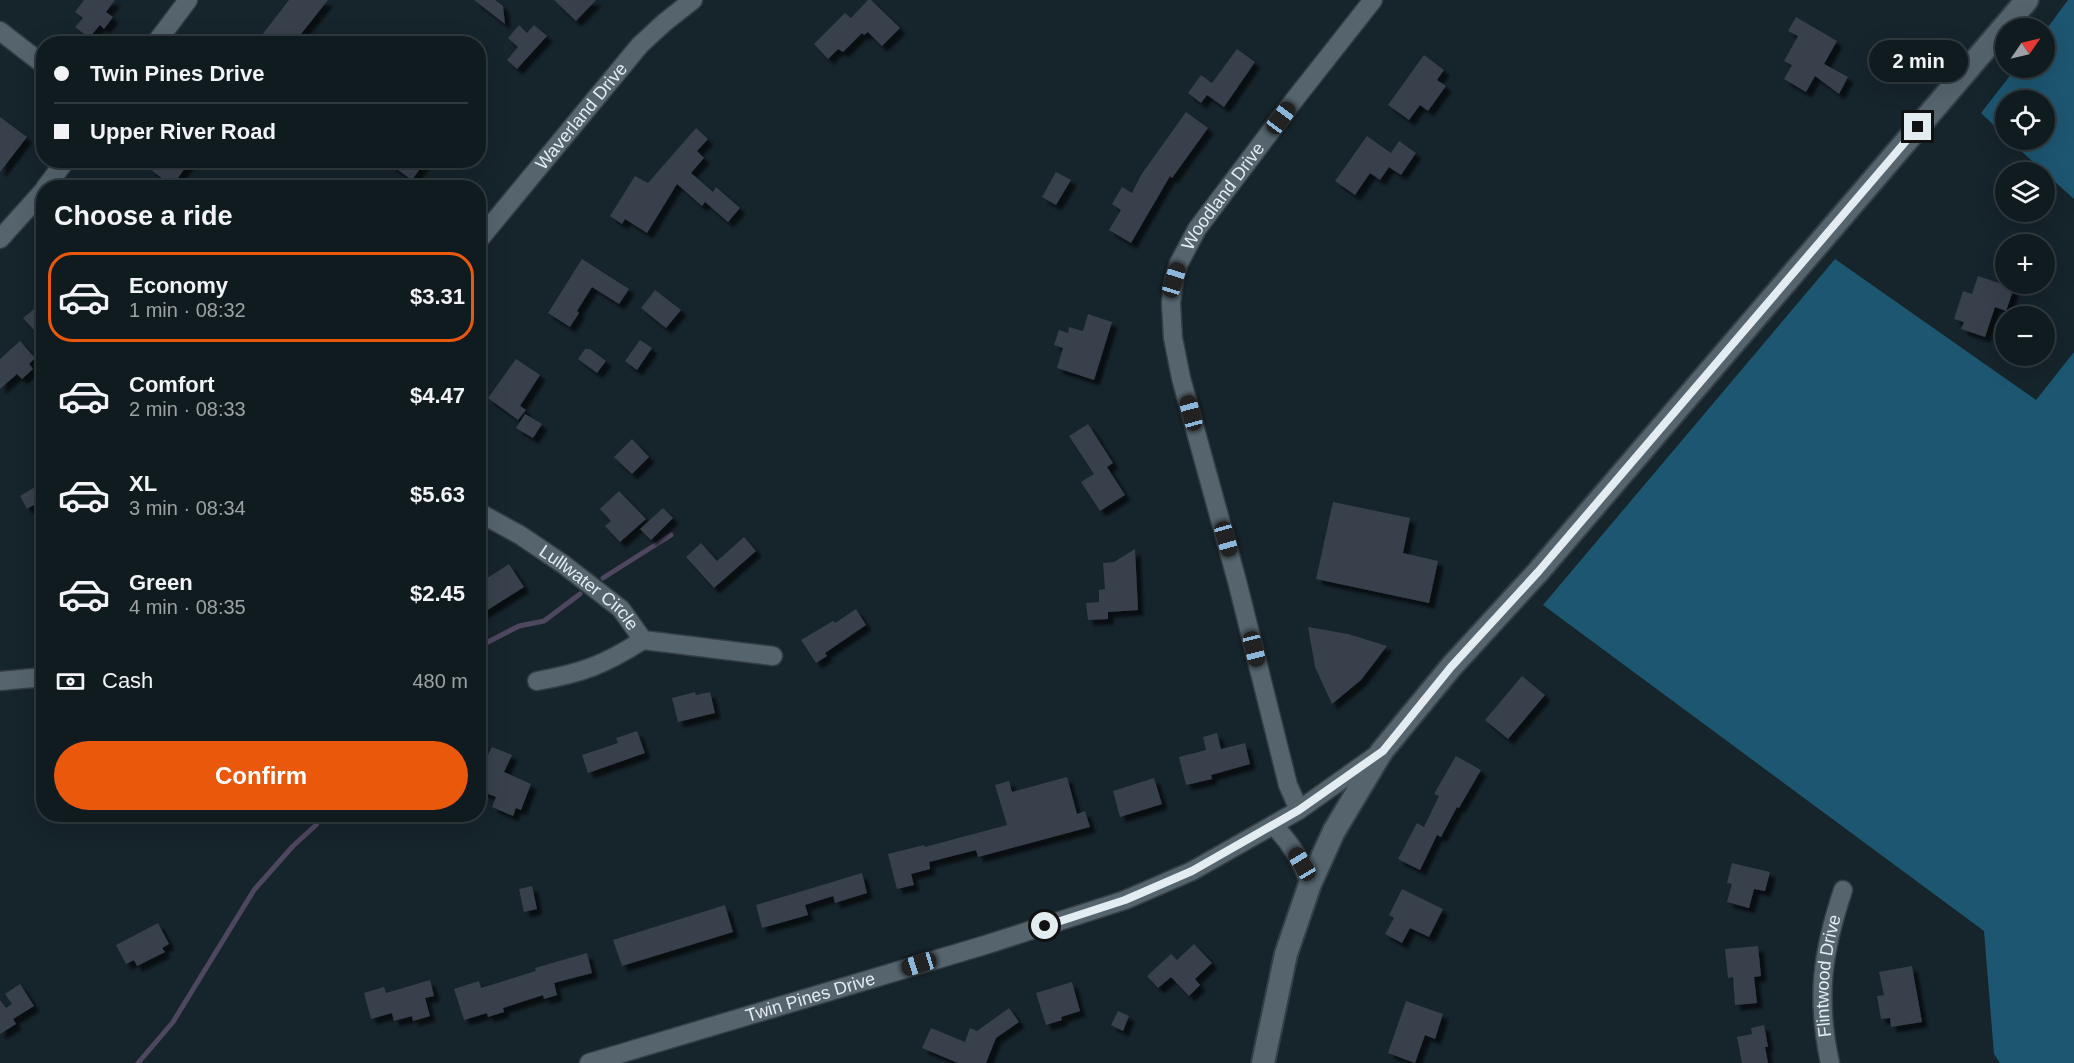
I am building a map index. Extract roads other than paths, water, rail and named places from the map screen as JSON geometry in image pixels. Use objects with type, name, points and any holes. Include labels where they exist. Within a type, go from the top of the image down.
[{"type":"street","points":[[161,36],[188,0]]},
{"type":"street","name":"Waverland Drive","points":[[486,231],[640,45],[693,0]]},
{"type":"street","points":[[1263,1063],[1286,954],[1310,884],[1334,831],[1383,751],[1451,667],[1538,572],[2027,0]]},
{"type":"street","name":"Woodland Drive","points":[[1299,810],[1288,785],[1237,581],[1182,378],[1173,338],[1171,303],[1179,263],[1197,230],[1366,3]]},
{"type":"street","points":[[0,31],[36,59]]},
{"type":"street","points":[[51,180],[60,168]]},
{"type":"street","points":[[0,239],[36,198]]},
{"type":"street","name":"Lullwater Circle","points":[[486,516],[520,535],[563,564],[621,609],[643,640],[773,656]]},
{"type":"street","points":[[537,681],[587,670],[612,659],[643,640]]},
{"type":"street","points":[[0,681],[36,678]]},
{"type":"street","name":"Twin Pines Drive","points":[[589,1063],[985,945],[1125,900],[1192,871],[1299,810],[1383,751]]},
{"type":"street","points":[[1273,825],[1290,843],[1310,884]]},
{"type":"street","name":"Flintwood Drive","points":[[1830,1063],[1823,1030],[1822,970],[1830,929],[1843,890]]},
{"type":"waterway","points":[[603,578],[671,535]]},
{"type":"waterway","points":[[486,643],[519,626],[544,621],[580,594]]},
{"type":"waterway","points":[[138,1063],[173,1022],[254,890],[318,822]]}]
